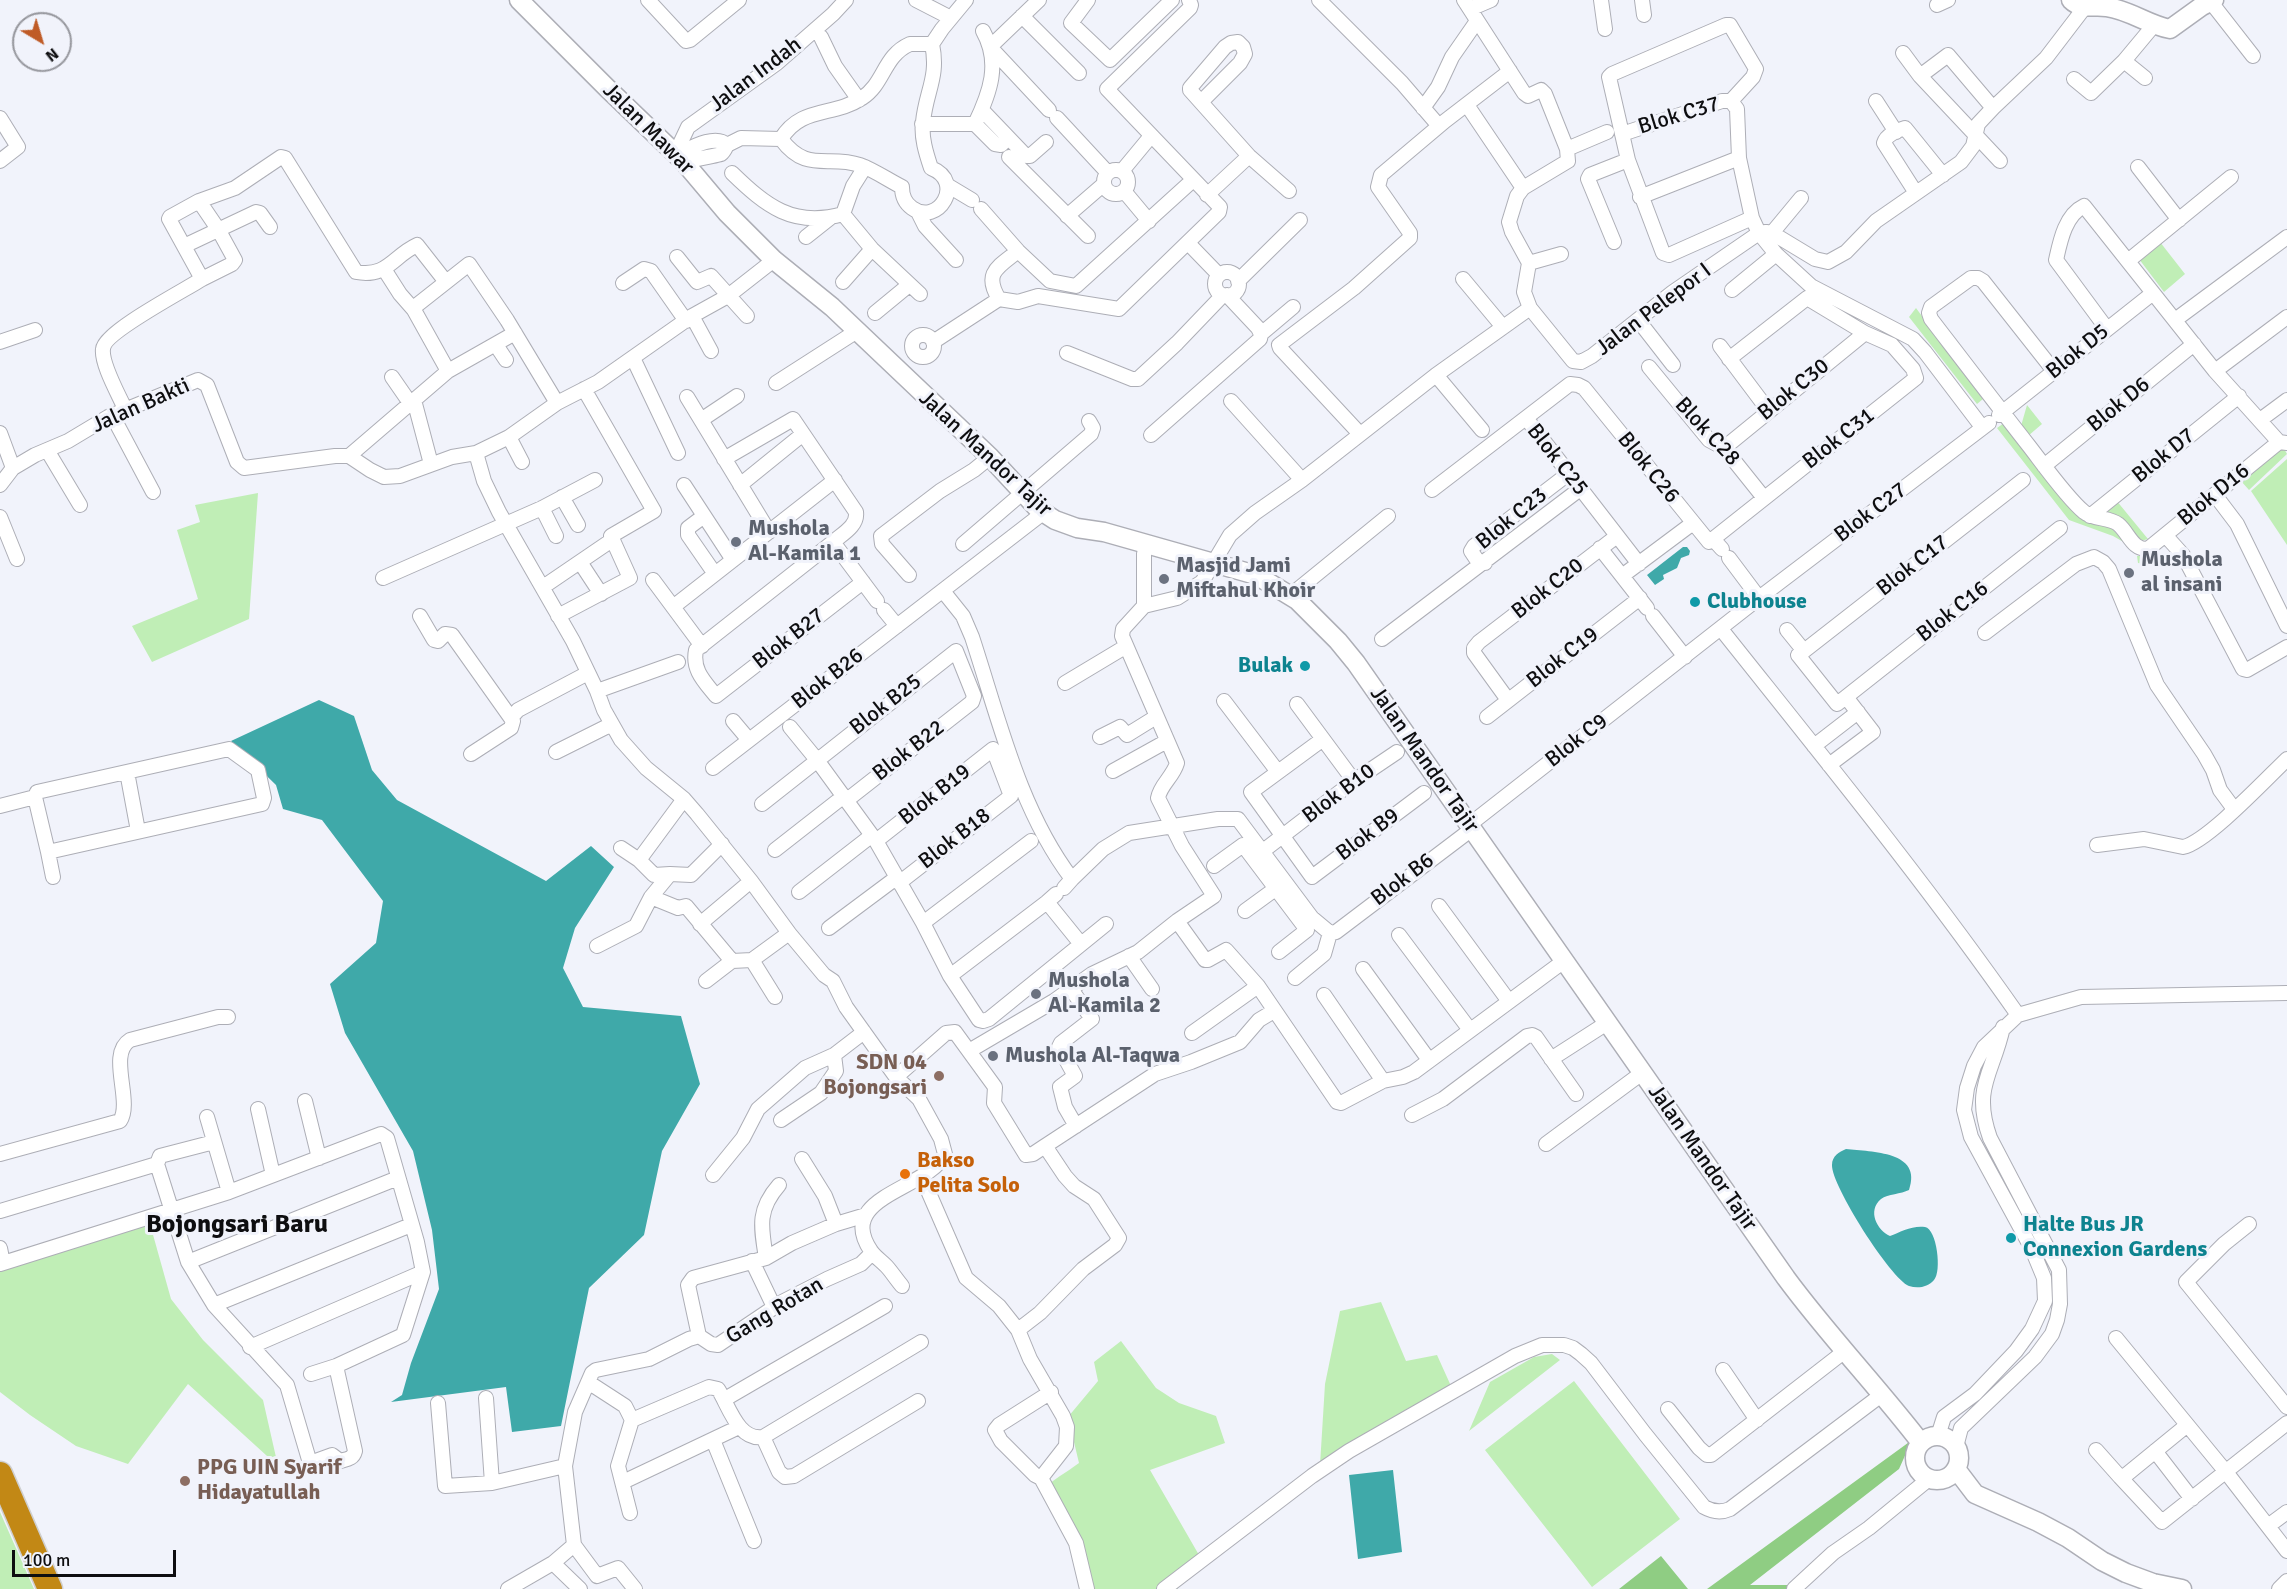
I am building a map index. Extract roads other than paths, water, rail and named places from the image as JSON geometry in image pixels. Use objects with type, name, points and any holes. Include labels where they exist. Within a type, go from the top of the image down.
[{"type":"highway","points":[[0,1474],[50,1589]]},
{"type":"highway","points":[[0,1503],[36,1589]]},
{"type":"street","name":"Jalan Mawar","points":[[519,0],[676,155],[727,213],[774,260]]},
{"type":"street","points":[[652,1],[682,39],[690,40],[739,0]]},
{"type":"street","name":"Jalan Indah","points":[[676,155],[688,127],[777,63],[846,0]]},
{"type":"street","points":[[717,117],[719,112],[780,70],[821,37],[857,0]]},
{"type":"street","points":[[916,0],[951,18]]},
{"type":"street","points":[[918,212],[930,212],[939,207],[945,199],[947,185],[943,176],[931,168],[926,154],[922,124],[935,74],[936,61],[932,45],[966,0]]},
{"type":"street","points":[[990,47],[1039,0]]},
{"type":"street","points":[[1088,0],[1071,20],[1071,24],[1123,73]]},
{"type":"street","points":[[1110,60],[1172,0]]},
{"type":"street","points":[[895,367],[914,351],[919,356],[926,357],[932,352],[933,342],[999,299],[1018,302],[1038,296],[1119,309],[1221,210],[1107,89],[1190,8],[1190,0]]},
{"type":"street","points":[[1319,0],[1402,83],[1439,126]]},
{"type":"street","points":[[1423,108],[1438,87],[1470,10],[1491,0]]},
{"type":"street","points":[[1600,0],[1605,29]]},
{"type":"street","points":[[1642,0],[1644,15]]},
{"type":"street","points":[[1766,233],[1815,259],[1828,262],[1846,252],[1876,221],[1943,176],[1969,154],[1978,124],[2046,58],[2078,3],[2126,11],[2154,25],[2170,29],[2175,28],[2212,1],[2253,56]]},
{"type":"street","points":[[969,1051],[1110,964],[1130,956],[1214,896],[1171,827],[1158,798],[1159,792],[1175,772],[1177,763],[1125,647],[1122,631],[1144,606],[1177,598],[1202,582],[1230,535],[1241,524],[1302,480],[1436,375],[1530,308],[1524,292],[1529,263],[1509,222],[1517,196],[1523,188],[1568,161],[1567,149],[1545,94],[1541,90],[1526,95],[1470,10]]},
{"type":"street","points":[[1022,16],[1079,73]]},
{"type":"street","points":[[2074,79],[2091,93],[2124,61],[2154,25]]},
{"type":"street","name":"Blok C37","points":[[1730,26],[1756,69],[1753,78],[1731,101],[1722,100],[1622,134],[1609,77],[1644,60],[1730,26]]},
{"type":"street","points":[[975,124],[993,82],[990,47],[983,32]]},
{"type":"street","points":[[821,37],[835,66],[859,100]]},
{"type":"street","points":[[781,139],[787,129],[804,117],[848,106],[859,100],[874,88],[892,56],[900,49],[910,44],[932,45]]},
{"type":"street","points":[[990,47],[1111,176],[1128,180],[1124,191]]},
{"type":"street","points":[[1903,53],[1920,76],[2000,161]]},
{"type":"street","points":[[1920,76],[1948,55],[1993,108]]},
{"type":"street","points":[[2124,61],[2145,78]]},
{"type":"street","points":[[1360,434],[1279,345],[1354,288],[1410,238],[1410,233],[1378,187],[1381,175],[1510,71]]},
{"type":"street","points":[[1731,101],[1737,109],[1739,158],[1752,218],[1766,233],[1776,254],[1811,286],[1913,339],[2044,466],[2081,510],[2090,516]]},
{"type":"street","points":[[1876,101],[1896,132]]},
{"type":"street","points":[[1201,102],[1249,156],[1288,191]]},
{"type":"street","points":[[1467,105],[1523,188]]},
{"type":"street","points":[[982,110],[1028,157],[1046,142]]},
{"type":"street","points":[[0,118],[18,147],[0,161]]},
{"type":"street","points":[[922,124],[975,124],[995,144],[1001,144],[1008,138]]},
{"type":"street","points":[[1916,193],[1884,143],[1885,139],[1896,132],[1905,128],[1943,176]]},
{"type":"street","points":[[1567,149],[1607,132]]},
{"type":"street","points":[[1622,134],[1640,197],[1663,253],[1669,255],[1752,218]]},
{"type":"street","points":[[1067,216],[1151,136]]},
{"type":"street","points":[[676,155],[719,155],[727,145],[741,138],[781,139]]},
{"type":"street","points":[[781,139],[787,147],[804,159],[817,162],[853,163],[902,187],[906,203],[918,212],[925,226],[956,260]]},
{"type":"street","points":[[202,279],[169,218],[199,201],[235,188],[283,156],[325,219],[356,272],[374,273],[384,269],[417,244],[446,282]]},
{"type":"street","points":[[1207,195],[1249,156]]},
{"type":"street","points":[[1010,157],[1088,236]]},
{"type":"street","points":[[1640,197],[1739,158]]},
{"type":"street","points":[[1614,242],[1588,182],[1590,175],[1628,160]]},
{"type":"street","points":[[806,237],[836,216],[865,167]]},
{"type":"street","points":[[2138,167],[2179,220]]},
{"type":"street","points":[[732,173],[756,195],[781,212],[801,218],[836,216],[920,294]]},
{"type":"street","points":[[1111,176],[1105,188],[1112,194],[1124,191]]},
{"type":"street","points":[[2128,261],[2231,177]]},
{"type":"street","points":[[947,185],[976,204],[1017,251],[1050,281],[1073,287],[1078,285],[1194,180]]},
{"type":"street","points":[[1124,191],[1149,221]]},
{"type":"street","name":"Jalan Pelepor I","points":[[1530,308],[1578,362],[1592,356],[1673,292],[1766,233],[1801,198]]},
{"type":"street","points":[[153,492],[119,412],[102,348],[106,339],[135,319],[232,264],[235,260],[219,229],[199,201]]},
{"type":"street","points":[[2107,329],[2056,260],[2063,231],[2078,209],[2082,207],[2087,207],[2215,371],[2283,443]]},
{"type":"street","points":[[184,246],[256,212],[260,213],[270,226]]},
{"type":"street","points":[[1067,353],[1132,379],[1138,379],[1225,295],[1235,292],[1238,281],[1300,220]]},
{"type":"street","points":[[2175,320],[2285,238]]},
{"type":"street","points":[[1188,243],[1219,275]]},
{"type":"street","points":[[843,282],[872,249]]},
{"type":"street","points":[[999,299],[992,288],[991,279],[995,268],[1017,251]]},
{"type":"street","points":[[1529,263],[1561,254]]},
{"type":"street","points":[[1732,290],[1776,254]]},
{"type":"street","points":[[677,257],[697,282],[711,276],[747,316]]},
{"type":"street","points":[[515,333],[448,371],[349,456],[384,477],[400,476],[452,457],[476,453],[509,437],[557,403],[633,358],[689,318],[728,296],[774,260]]},
{"type":"street","name":"Jalan Mandor Tajir","points":[[774,260],[857,331],[990,457],[1043,513],[1077,528],[1104,532],[1256,575],[1291,595],[1325,627],[1356,663],[1786,1278],[1845,1351],[1887,1398],[1921,1443]]},
{"type":"street","points":[[414,310],[417,305],[469,264],[515,333],[557,403]]},
{"type":"street","points":[[384,269],[400,294],[414,310],[448,371]]},
{"type":"street","points":[[623,283],[644,269],[651,271],[689,318],[711,351]]},
{"type":"street","points":[[1219,275],[1230,272],[1238,281]]},
{"type":"street","points":[[1219,275],[1215,286],[1343,428]]},
{"type":"street","points":[[1993,419],[1931,320],[1929,313],[1931,307],[1971,278],[1983,280],[2054,371]]},
{"type":"street","points":[[1463,279],[1503,327]]},
{"type":"street","points":[[1038,296],[1050,281]]},
{"type":"street","points":[[875,313],[909,285]]},
{"type":"street","name":"Blok D5","points":[[1993,419],[2153,292]]},
{"type":"street","points":[[1729,359],[1807,298],[1865,333]]},
{"type":"street","points":[[1151,435],[1293,307]]},
{"type":"street","points":[[2215,371],[2287,317]]},
{"type":"street","points":[[1638,320],[1673,365]]},
{"type":"street","points":[[0,342],[35,330]]},
{"type":"street","points":[[776,383],[857,331]]},
{"type":"street","name":"Blok C31","points":[[1721,549],[1764,498],[1914,380],[1916,373],[1892,345],[1865,333]]},
{"type":"street","name":"Blok C30","points":[[1724,448],[1865,333]]},
{"type":"street","name":"Blok D6","points":[[2044,466],[2194,344]]},
{"type":"street","points":[[496,345],[506,360]]},
{"type":"street","points":[[1720,346],[1768,410]]},
{"type":"street","points":[[633,358],[678,453]]},
{"type":"street","name":"Blok C28","points":[[1649,367],[1709,440],[1724,448],[1764,498]]},
{"type":"street","points":[[1436,375],[1482,430]]},
{"type":"street","points":[[392,377],[412,402],[432,464]]},
{"type":"street","name":"Jalan Bakti","points":[[0,485],[14,468],[47,450],[119,412],[198,380],[207,385],[237,462],[244,468],[349,456]]},
{"type":"street","name":"Blok C26","points":[[1526,418],[1570,384],[1584,388],[1709,542],[1721,549]]},
{"type":"street","points":[[558,616],[630,578],[610,536],[653,513],[654,509],[584,389]]},
{"type":"street","points":[[701,420],[737,396]]},
{"type":"street","name":"Blok D7","points":[[2090,516],[2239,396]]},
{"type":"street","points":[[687,397],[769,532]]},
{"type":"street","points":[[2260,420],[2287,400]]},
{"type":"street","points":[[1231,401],[1302,480]]},
{"type":"street","name":"Blok C25","points":[[1432,490],[1526,418],[1639,564]]},
{"type":"street","points":[[653,580],[702,646],[833,542],[854,524],[857,518],[856,512],[793,419],[724,459]]},
{"type":"street","name":"Blok C27","points":[[1721,629],[1993,419]]},
{"type":"street","points":[[963,544],[1024,494],[1091,434],[1093,428],[1089,421]]},
{"type":"street","points":[[740,485],[803,434]]},
{"type":"street","points":[[509,437],[522,462]]},
{"type":"street","points":[[1,439],[14,468]]},
{"type":"street","name":"Blok D16","points":[[2090,516],[2115,522],[2126,532],[2135,546],[2148,549],[2283,443]]},
{"type":"street","points":[[47,450],[80,505]]},
{"type":"street","points":[[476,453],[484,481],[506,525],[573,641],[612,724],[631,752],[684,799],[751,880],[789,933],[824,975],[833,981],[846,1007],[896,1077],[919,1099],[941,1139],[945,1151],[943,1160],[922,1177],[877,1202],[866,1215],[863,1228],[864,1238],[872,1253],[902,1287]]},
{"type":"street","points":[[909,575],[882,544],[881,536],[940,491],[990,457]]},
{"type":"street","name":"Blok C23","points":[[1485,563],[1479,563],[1471,551],[1474,546],[1568,474]]},
{"type":"street","points":[[383,578],[478,534],[506,525],[595,480]]},
{"type":"street","points":[[673,607],[835,480]]},
{"type":"street","name":"Blok C17","points":[[1804,651],[2023,480]]},
{"type":"street","points":[[684,485],[733,560]]},
{"type":"street","name":"Blok C23","points":[[1382,639],[1580,489]]},
{"type":"street","points":[[2215,495],[2237,524],[2287,626]]},
{"type":"street","points":[[562,497],[578,525]]},
{"type":"street","points":[[542,508],[556,536]]},
{"type":"street","name":"Blok B26","points":[[713,768],[1043,513]]},
{"type":"street","points":[[704,516],[688,528],[688,535],[715,574]]},
{"type":"street","points":[[1291,595],[1388,516]]},
{"type":"street","points":[[0,517],[17,559]]},
{"type":"street","points":[[1622,576],[1693,523]]},
{"type":"street","name":"Blok C16","points":[[1846,697],[2060,528]]},
{"type":"street","points":[[2165,535],[2183,555],[2240,666],[2247,670],[2287,647]]},
{"type":"street","name":"Blok C20","points":[[1508,700],[1474,653],[1474,648],[1617,536]]},
{"type":"street","points":[[543,587],[612,540]]},
{"type":"street","points":[[833,542],[897,626]]},
{"type":"street","points":[[1144,606],[1146,545]]},
{"type":"street","points":[[1600,548],[1685,657]]},
{"type":"street","points":[[1721,549],[1760,598]]},
{"type":"street","points":[[1985,633],[2076,564],[2094,557],[2103,562],[2114,580],[2157,685],[2204,754],[2220,790],[2234,809]]},
{"type":"street","points":[[580,562],[601,594]]},
{"type":"street","name":"Blok B27","points":[[702,646],[696,650],[696,670],[716,696],[863,582]]},
{"type":"street","points":[[943,591],[963,615],[972,637],[1027,802],[1053,853],[1060,891],[1081,944]]},
{"type":"street","name":"Blok C19","points":[[1487,717],[1508,700],[1647,607]]},
{"type":"street","points":[[420,616],[434,640],[438,641],[445,634],[452,635],[514,724],[471,754]]},
{"type":"street","points":[[1721,629],[1829,765],[1989,973],[2018,1015]]},
{"type":"street","name":"Blok C9","points":[[1470,827],[1721,629]]},
{"type":"street","points":[[1787,630],[1804,651],[1798,655],[1837,704],[1846,697],[1873,732],[1829,765]]},
{"type":"street","points":[[1065,683],[1125,647]]},
{"type":"street","name":"Blok B22","points":[[775,850],[972,702],[974,696],[956,651]]},
{"type":"street","name":"Blok B25","points":[[762,804],[956,651]]},
{"type":"street","points":[[597,691],[678,662]]},
{"type":"street","points":[[511,718],[518,710],[588,674]]},
{"type":"street","points":[[1224,701],[1278,772]]},
{"type":"street","points":[[1297,704],[1354,781]]},
{"type":"street","points":[[1814,747],[1858,712]]},
{"type":"street","points":[[1100,737],[1120,727],[1127,735],[1156,717]]},
{"type":"street","points":[[733,721],[749,740]]},
{"type":"street","points":[[556,752],[612,724]]},
{"type":"street","points":[[790,727],[817,760],[873,839],[923,924],[950,976],[979,1020],[989,1019],[1106,924]]},
{"type":"street","points":[[1283,836],[1251,792],[1323,739]]},
{"type":"street","points":[[1113,771],[1167,741]]},
{"type":"street","name":"Blok B18","points":[[829,928],[1011,796],[993,749]]},
{"type":"street","name":"Blok B19","points":[[799,892],[993,749]]},
{"type":"street","points":[[48,852],[262,804],[264,798],[258,770],[232,750],[37,792],[35,798],[53,877]]},
{"type":"street","name":"Blok B10","points":[[1263,851],[1354,781],[1397,752]]},
{"type":"street","points":[[2097,845],[2144,839],[2183,847],[2189,846],[2207,833],[2287,759]]},
{"type":"street","points":[[127,772],[138,831]]},
{"type":"street","name":"Blok B9","points":[[1283,836],[1312,877],[1424,793]]},
{"type":"street","points":[[0,806],[35,798]]},
{"type":"street","points":[[639,860],[684,799]]},
{"type":"street","points":[[950,976],[1060,891],[1103,849],[1129,833],[1218,819],[1238,819],[1263,851],[1307,930],[1279,952]]},
{"type":"street","name":"Blok B6","points":[[1333,932],[1470,827]]},
{"type":"street","points":[[923,924],[1031,840]]},
{"type":"street","points":[[621,848],[639,860],[654,875],[691,875],[722,844]]},
{"type":"street","points":[[1214,866],[1243,845],[1312,918],[1333,932],[1324,954],[1295,978]]},
{"type":"street","points":[[597,946],[633,928],[651,897],[670,874]]},
{"type":"street","points":[[700,924],[751,880]]},
{"type":"street","points":[[1245,912],[1281,885]]},
{"type":"street","points":[[651,897],[678,909],[686,906],[732,961]]},
{"type":"street","points":[[1439,906],[1508,1000]]},
{"type":"street","points":[[1177,921],[1204,960],[1226,950],[1258,987],[1337,1102],[1345,1102],[1383,1081],[1403,1077],[1563,961]]},
{"type":"street","points":[[706,981],[732,961],[752,960],[789,933]]},
{"type":"street","points":[[1399,935],[1470,1030]]},
{"type":"street","points":[[1130,956],[1152,989]]},
{"type":"street","points":[[752,960],[776,997]]},
{"type":"street","points":[[1363,969],[1429,1060]]},
{"type":"street","points":[[1192,1033],[1258,987]]},
{"type":"street","points":[[1071,989],[1092,1020],[1061,1043],[1059,1047],[1076,1076],[1059,1087],[1065,1107],[1076,1126]]},
{"type":"street","points":[[1938,1436],[1944,1417],[1975,1394],[2016,1351],[2032,1329],[2044,1301],[2044,1278],[2032,1249],[1971,1137],[1964,1110],[1967,1088],[1974,1066],[1984,1047],[2018,1015],[2081,997],[2287,993]]},
{"type":"street","points":[[1324,995],[1383,1081]]},
{"type":"street","points":[[896,1077],[946,1033],[955,1032],[995,1087],[994,1103],[1026,1155],[1030,1155],[1155,1074],[1198,1060],[1240,1042],[1259,1020],[1275,1011]]},
{"type":"street","points":[[0,1154],[120,1121],[124,1109],[121,1068],[122,1049],[125,1043],[207,1020],[228,1017]]},
{"type":"street","points":[[1551,1059],[1607,1023]]},
{"type":"street","points":[[1956,1447],[1961,1428],[2035,1357],[2052,1334],[2060,1304],[2058,1270],[1990,1138],[1984,1119],[1982,1100],[1984,1085],[1998,1049],[2003,1027]]},
{"type":"street","points":[[713,1175],[743,1138],[758,1109],[805,1068],[834,1055],[864,1032]]},
{"type":"street","points":[[1412,1115],[1443,1099],[1527,1036],[1536,1037],[1576,1094]]},
{"type":"street","points":[[781,1120],[821,1093],[832,1080],[836,1071],[834,1055]]},
{"type":"street","points":[[1546,1144],[1642,1073]]},
{"type":"street","points":[[305,1101],[320,1158]]},
{"type":"street","points":[[258,1109],[273,1175]]},
{"type":"street","points":[[207,1117],[229,1192]]},
{"type":"street","points":[[0,1248],[2,1264],[171,1212],[381,1134],[387,1138],[423,1272],[403,1335],[336,1366],[311,1374]]},
{"type":"street","points":[[214,1142],[160,1156],[157,1164],[171,1212],[188,1262],[214,1305],[287,1385],[310,1463],[332,1455],[340,1461],[354,1455],[336,1366]]},
{"type":"street","points":[[1018,1330],[1040,1313],[1083,1269],[1115,1245],[1119,1238],[1094,1199],[1065,1176],[1045,1146]]},
{"type":"street","points":[[802,1159],[825,1196],[836,1224]]},
{"type":"street","points":[[0,1211],[157,1164]]},
{"type":"street","points":[[922,1177],[966,1278],[999,1306],[1018,1330],[1030,1359],[1051,1392],[1067,1426],[1066,1446],[1041,1478]]},
{"type":"street","points":[[188,1262],[398,1178]]},
{"type":"street","points":[[774,1307],[760,1259],[761,1225],[770,1196],[779,1185]]},
{"type":"street","points":[[699,1336],[688,1285],[693,1278],[760,1259],[836,1224],[866,1215]]},
{"type":"street","points":[[2248,1224],[2186,1282],[2287,1407]]},
{"type":"street","points":[[214,1305],[411,1225]]},
{"type":"street","name":"Gang Rotan","points":[[588,1382],[596,1370],[649,1359],[699,1336],[711,1344],[718,1345],[774,1307],[861,1264],[872,1253]]},
{"type":"street","points":[[250,1347],[423,1272]]},
{"type":"street","points":[[724,1399],[885,1306]]},
{"type":"street","points":[[2116,1338],[2226,1472],[2287,1551]]},
{"type":"street","points":[[632,1420],[709,1387],[718,1389],[747,1436],[764,1437],[921,1342]]},
{"type":"street","points":[[1164,1589],[1179,1584],[1320,1471],[1386,1429],[1515,1356],[1542,1345],[1573,1348],[1591,1363],[1704,1508],[1710,1511],[1730,1509],[1880,1396]]},
{"type":"street","points":[[1668,1409],[1707,1455],[1716,1453],[1845,1351]]},
{"type":"street","points":[[1723,1370],[1757,1420]]},
{"type":"street","points":[[630,1513],[618,1467],[632,1420],[624,1406],[588,1382],[575,1412],[565,1466],[574,1545],[597,1576],[618,1568],[635,1589]]},
{"type":"street","points":[[1051,1392],[999,1425],[995,1430],[1001,1441],[1035,1475],[1041,1478],[1077,1544],[1087,1589]]},
{"type":"street","points":[[486,1398],[492,1483]]},
{"type":"street","points":[[764,1437],[779,1472],[785,1477],[794,1476],[918,1401]]},
{"type":"street","points":[[438,1403],[445,1486],[492,1483],[565,1466]]},
{"type":"street","points":[[2096,1450],[2162,1522],[2287,1422]]},
{"type":"street","points":[[2120,1477],[2126,1475],[2186,1426]]},
{"type":"street","points":[[623,1482],[740,1427]]},
{"type":"street","points":[[1938,1436],[1952,1441],[1956,1447],[1959,1462],[1956,1469],[1944,1478],[1930,1478],[1923,1474],[1917,1465],[1916,1454],[1921,1443],[1938,1436]]},
{"type":"street","points":[[713,1440],[754,1541]]},
{"type":"street","points":[[2155,1451],[2192,1498]]},
{"type":"street","points":[[1956,1469],[1975,1494],[2038,1522],[2126,1573],[2152,1583],[2182,1589]]},
{"type":"street","points":[[1794,1589],[1833,1552],[1869,1528],[1930,1478]]},
{"type":"street","points":[[2268,1526],[2287,1512]]},
{"type":"street","points":[[508,1589],[553,1563],[574,1545]]},
{"type":"street","points":[[553,1563],[580,1589]]},
{"type":"street","points":[[2279,1589],[2287,1581]]},
{"type":"water","points":[[1683,547],[1687,547],[1690,551],[1689,555],[1681,558],[1677,568],[1663,575],[1664,579],[1655,585],[1647,575]]},
{"type":"water","points":[[319,700],[354,716],[372,770],[397,800],[546,881],[591,846],[614,867],[575,928],[563,968],[583,1007],[681,1016],[700,1084],[662,1151],[644,1235],[589,1288],[561,1426],[512,1432],[506,1387],[391,1402],[402,1395],[411,1363],[439,1289],[432,1230],[413,1151],[345,1033],[330,984],[376,943],[383,901],[322,820],[283,809],[276,785],[231,741]]},
{"type":"water","points":[[1846,1149],[1892,1156],[1909,1168],[1911,1177],[1909,1190],[1881,1199],[1875,1209],[1875,1220],[1890,1236],[1916,1227],[1925,1227],[1929,1230],[1933,1235],[1937,1251],[1938,1269],[1934,1280],[1929,1284],[1923,1287],[1912,1287],[1900,1280],[1863,1230],[1834,1176],[1832,1162],[1838,1153]]},
{"type":"water","points":[[1393,1470],[1402,1552],[1358,1559],[1349,1475]]},
{"type":"place","name":"Mushola Al-Kamila 1","points":[[736,542]]},
{"type":"place","name":"Mushola al insani","points":[[2129,573]]},
{"type":"place","name":"Masjid Jami Miftahul Khoir","points":[[1164,579]]},
{"type":"place","name":"Clubhouse","points":[[1695,602]]},
{"type":"place","name":"Bulak","points":[[1305,666]]},
{"type":"place","name":"Mushola Al-Kamila 2","points":[[1036,994]]},
{"type":"place","name":"Mushola Al-Taqwa","points":[[993,1056]]},
{"type":"place","name":"SDN 04 Bojongsari","points":[[939,1076]]},
{"type":"place","name":"Bakso Pelita Solo","points":[[905,1174]]},
{"type":"place","name":"Halte Bus JR Connexion Gardens","points":[[2011,1238]]},
{"type":"place","name":"PPG UIN Syarif Hidayatullah","points":[[185,1481]]},
{"type":"district","name":"Bojongsari Baru","points":[[237,1225]]}]
